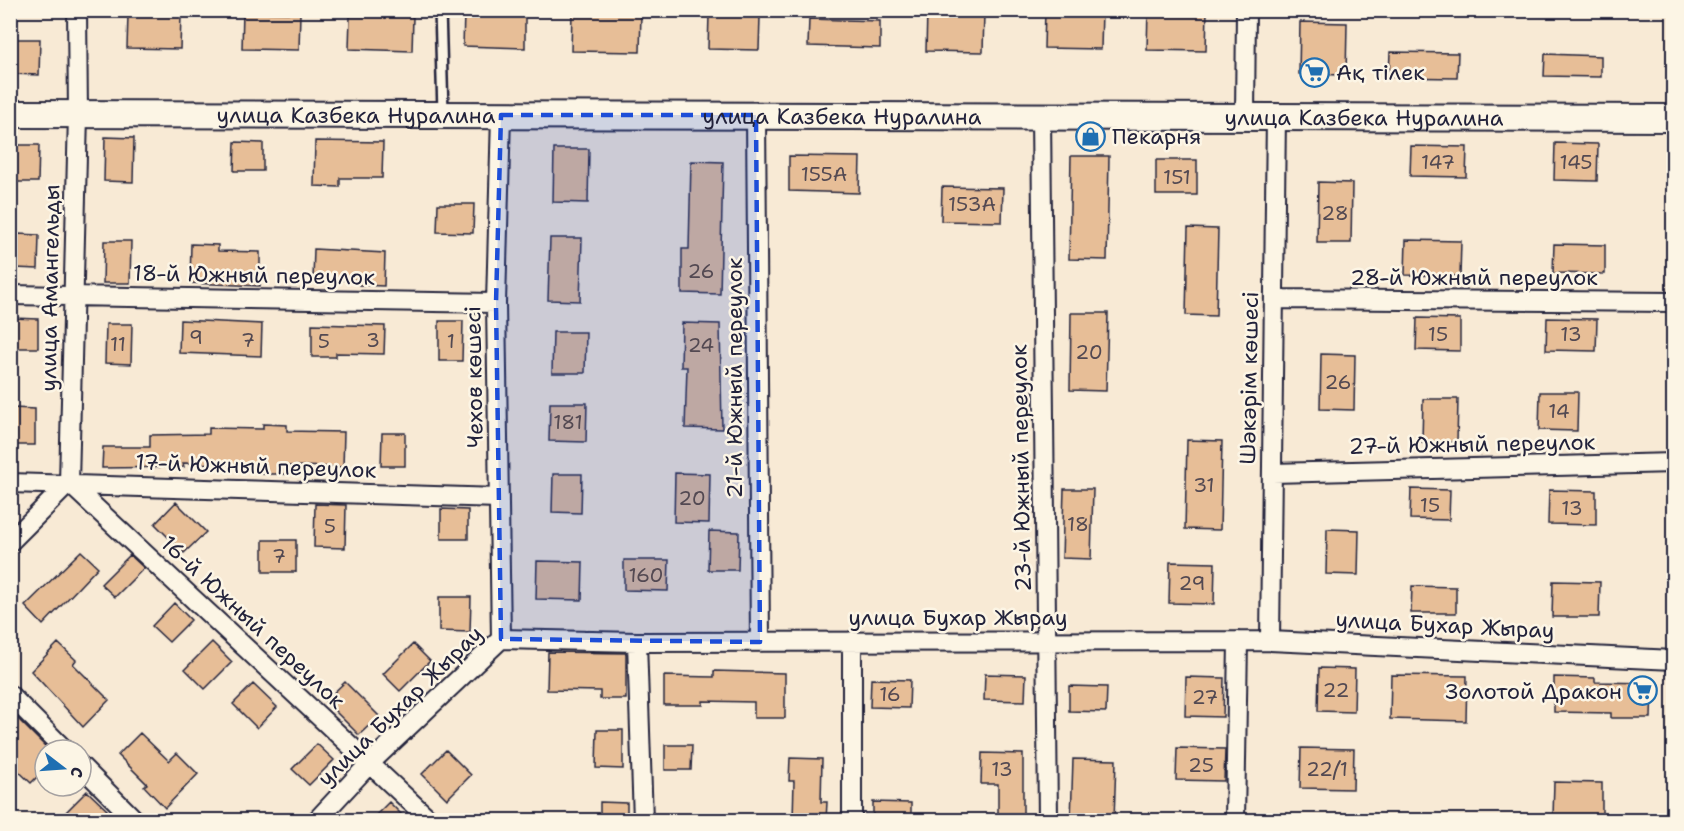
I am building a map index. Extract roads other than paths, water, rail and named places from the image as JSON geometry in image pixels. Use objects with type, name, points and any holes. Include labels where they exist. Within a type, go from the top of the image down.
[{"type":"street","name":"улица Амангельды","points":[[69,483],[78,114],[77,10]]},
{"type":"street","points":[[1245,115],[1246,10]]},
{"type":"street","name":"улица Казбека Нуралина","points":[[10,114],[1276,115],[1674,118]]},
{"type":"street","name":"Чехов көшесі","points":[[501,115],[496,303],[501,639]]},
{"type":"street","name":"21-й Южный переулок","points":[[756,115],[760,642]]},
{"type":"street","name":"23-й Южный переулок","points":[[1041,115],[1048,820]]},
{"type":"street","name":"Шәкәрім көшесі","points":[[1270,640],[1276,115]]},
{"type":"street","name":"18-й Южный переулок","points":[[10,295],[496,303]]},
{"type":"street","name":"28-й Южный переулок","points":[[1274,299],[1674,302]]},
{"type":"street","name":"27-й Южный переулок","points":[[1272,473],[1674,463]]},
{"type":"street","name":"17-й Южный переулок","points":[[10,483],[69,483],[499,498]]},
{"type":"street","points":[[10,542],[69,483]]},
{"type":"street","name":"16-й Южный переулок","points":[[69,483],[430,820]]},
{"type":"street","name":"улица Бухар Жырау","points":[[317,820],[370,763],[501,639],[637,642],[1270,640],[1674,660]]},
{"type":"street","points":[[1235,820],[1238,640]]},
{"type":"street","points":[[852,641],[852,820]]},
{"type":"street","points":[[637,642],[643,820]]},
{"type":"street","points":[[10,695],[53,738]]},
{"type":"street","points":[[93,778],[135,820]]},
{"type":"lane","points":[[440,10],[443,114]]},
{"type":"place","name":"Ақ тілек","points":[[1315,72]]},
{"type":"place","name":"Пекарня","points":[[1091,136]]},
{"type":"place","name":"Золотой Дракон","points":[[1643,691]]}]
